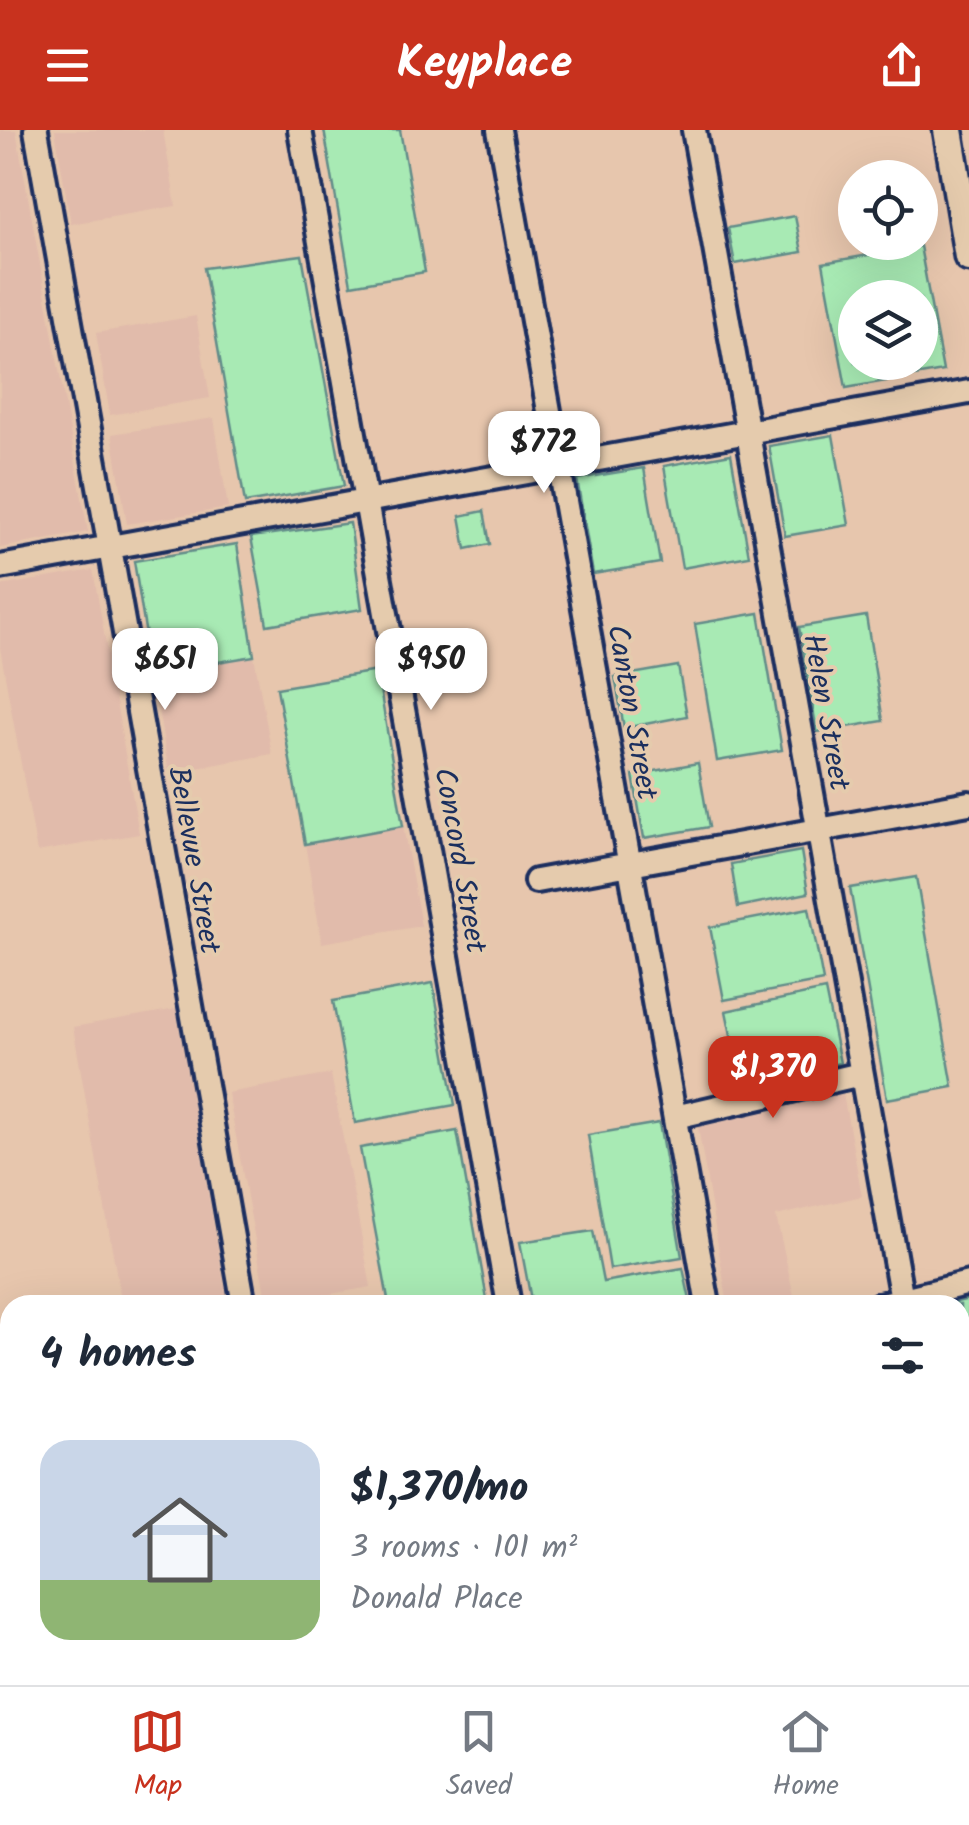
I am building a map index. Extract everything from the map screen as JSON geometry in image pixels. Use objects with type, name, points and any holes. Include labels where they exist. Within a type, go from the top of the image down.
[{"type":"main road","points":[[948,130],[969,257]]},
{"type":"street","name":"Bellevue Street","points":[[36,130],[242,1295]]},
{"type":"street","name":"Concord Street","points":[[300,130],[508,1295]]},
{"type":"street","name":"Canton Street","points":[[499,130],[706,1295]]},
{"type":"street","name":"Helen Street","points":[[694,130],[860,1074],[893,1295]]},
{"type":"street","points":[[0,566],[969,392]]},
{"type":"street","points":[[536,881],[969,803]]},
{"type":"street","points":[[675,1117],[860,1074]]},
{"type":"street","points":[[923,1295],[969,1282]]},
{"type":"shaded area","points":[[0,130],[16,130],[88,532],[0,548]]},
{"type":"shaded area","points":[[55,130],[163,130],[176,206],[71,224]]},
{"type":"shaded area","points":[[196,316],[210,398],[110,415],[96,333]]},
{"type":"shaded area","points":[[214,418],[228,508],[127,524],[112,434]]},
{"type":"shaded area","points":[[93,570],[139,834],[37,852],[0,648],[0,586]]},
{"type":"shaded area","points":[[254,656],[272,754],[169,773],[152,673]]},
{"type":"shaded area","points":[[403,826],[421,926],[322,943],[305,844]]},
{"type":"shaded area","points":[[176,1009],[226,1295],[120,1295],[73,1027]]},
{"type":"shaded area","points":[[331,1074],[371,1287],[325,1295],[265,1295],[228,1093]]},
{"type":"shaded area","points":[[843,1094],[862,1196],[776,1216],[794,1295],[726,1295],[698,1127]]},
{"type":"green space","points":[[324,130],[400,130],[425,272],[351,285]]},
{"type":"green space","points":[[795,216],[802,252],[735,264],[728,228]]},
{"type":"green space","points":[[302,255],[344,486],[245,503],[204,268]]},
{"type":"green space","points":[[923,260],[926,280],[838,280],[838,345],[823,263]]},
{"type":"green space","points":[[938,344],[943,371],[938,372]]},
{"type":"green space","points":[[845,380],[892,380],[846,388]]},
{"type":"green space","points":[[833,435],[849,525],[785,536],[769,446]]},
{"type":"green space","points":[[731,454],[749,556],[682,568],[664,466]]},
{"type":"green space","points":[[644,468],[660,563],[593,574],[577,479]]},
{"type":"green space","points":[[484,511],[490,544],[466,549],[460,516]]},
{"type":"green space","points":[[350,523],[362,609],[267,625],[251,537]]},
{"type":"green space","points":[[237,544],[254,656],[152,673],[134,561]]},
{"type":"green space","points":[[759,613],[782,750],[717,761],[695,624]]},
{"type":"green space","points":[[866,616],[883,721],[817,732],[799,627]]},
{"type":"green space","points":[[678,666],[687,716],[624,728],[615,677]]},
{"type":"green space","points":[[377,671],[403,826],[305,844],[277,688]]},
{"type":"green space","points":[[698,763],[709,827],[644,838],[633,775]]},
{"type":"green space","points":[[801,851],[808,893],[738,907],[731,864]]},
{"type":"green space","points":[[916,877],[953,1087],[887,1099],[850,888]]},
{"type":"green space","points":[[809,908],[823,981],[724,1000],[710,927]]},
{"type":"green space","points":[[433,983],[455,1105],[355,1123],[333,1001]]},
{"type":"green space","points":[[825,990],[840,1063],[741,1083],[726,1011]]},
{"type":"green space","points":[[659,1123],[682,1257],[610,1269],[588,1135]]},
{"type":"green space","points":[[457,1131],[486,1295],[387,1295],[360,1148]]},
{"type":"green space","points":[[593,1231],[603,1282],[683,1268],[689,1295],[530,1295],[520,1242]]}]
